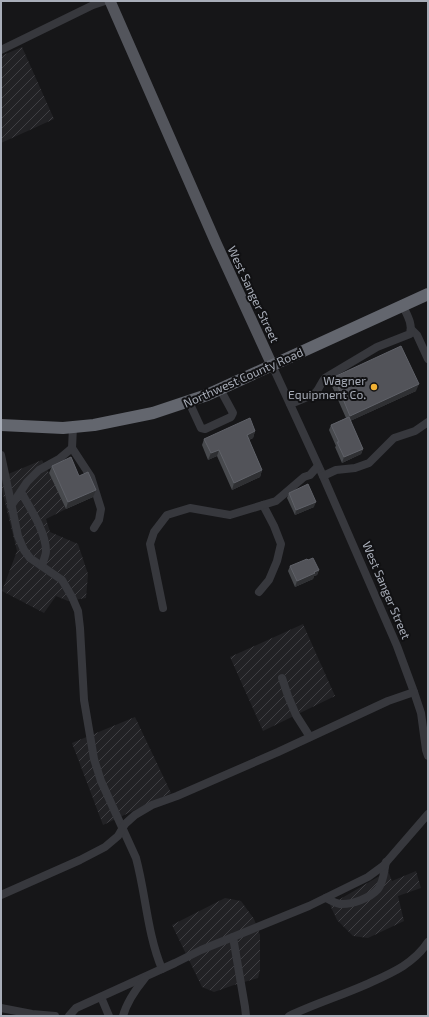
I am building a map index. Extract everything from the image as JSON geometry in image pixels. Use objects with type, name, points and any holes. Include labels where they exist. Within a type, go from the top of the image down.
[{"type":"highway","name":"Northwest County Road","points":[[1,425],[63,428],[94,425],[153,413],[189,402],[428,294]]},
{"type":"main road","name":"West Sanger Street","points":[[110,1],[216,243],[272,365]]},
{"type":"street","points":[[1,50],[93,5],[105,1]]},
{"type":"street","points":[[403,306],[412,329],[417,335],[428,359]]},
{"type":"street","points":[[290,404],[313,394],[318,390],[324,378],[377,347],[410,334],[412,329]]},
{"type":"street","name":"West Sanger Street","points":[[272,365],[323,476],[394,639],[425,726],[428,756]]},
{"type":"street","points":[[189,402],[201,428],[205,429],[231,417],[233,413],[220,389]]},
{"type":"street","points":[[323,476],[336,470],[355,468],[369,463],[394,438],[415,431],[428,422]]},
{"type":"street","points":[[73,427],[72,448],[91,477],[101,509],[99,520],[94,528]]},
{"type":"street","points":[[11,506],[28,482],[39,470],[59,459],[72,448]]},
{"type":"street","points":[[1,455],[18,536],[24,550],[30,558],[62,580],[78,611],[84,700],[94,759],[100,781],[136,858],[140,872],[152,939],[162,969]]},
{"type":"street","points":[[163,608],[150,544],[154,532],[167,515],[190,508],[230,515],[276,501],[304,477],[310,475],[318,466]]},
{"type":"street","points":[[21,492],[35,517],[43,536],[46,552],[42,566]]},
{"type":"street","points":[[259,592],[269,580],[277,561],[281,544],[263,505]]},
{"type":"street","points":[[282,678],[296,715],[310,737]]},
{"type":"street","points":[[1,895],[80,860],[105,847],[118,836],[125,824],[135,815],[152,806],[278,752],[388,701],[414,692]]},
{"type":"street","points":[[69,1016],[76,1008],[201,950],[309,906],[368,877],[383,866],[428,814]]},
{"type":"street","points":[[326,898],[339,904],[352,904],[366,898],[378,889],[383,878],[386,862]]},
{"type":"street","points":[[233,937],[246,1016]]},
{"type":"street","points":[[289,1016],[401,968],[422,951],[428,942]]},
{"type":"street","points":[[123,1016],[136,989],[147,976]]},
{"type":"street","points":[[100,997],[109,1016]]},
{"type":"street","points":[[1,1008],[32,1014],[55,1016]]},
{"type":"shaded area","points":[[22,47],[54,119],[1,143],[1,56]]},
{"type":"shaded area","points":[[42,460],[66,509],[46,519],[50,532],[78,544],[88,574],[86,598],[68,601],[56,596],[44,613],[2,591],[17,551],[1,486],[1,477]]},
{"type":"shaded area","points":[[303,624],[335,696],[263,731],[230,657]]},
{"type":"shaded area","points":[[135,717],[171,793],[103,825],[72,743]]},
{"type":"shaded area","points":[[388,871],[392,881],[416,871],[421,888],[398,896],[404,921],[368,938],[353,936],[337,920],[330,905]]},
{"type":"shaded area","points":[[225,898],[241,901],[254,919],[260,935],[260,970],[258,978],[214,992],[202,987],[172,925]]},
{"type":"building","name":"Wagner Equipment Co.","points":[[401,346],[419,384],[350,416],[334,377]]},
{"type":"building","name":"Wagner Equipment Co.","points":[[349,417],[363,449],[344,457],[331,425]]},
{"type":"building","points":[[250,418],[255,431],[247,435],[262,470],[234,483],[219,450],[211,453],[204,439]]},
{"type":"building","points":[[71,457],[79,476],[88,472],[96,490],[68,502],[52,466]]},
{"type":"building","points":[[308,484],[316,502],[296,510],[289,493]]},
{"type":"building","points":[[313,558],[319,570],[297,581],[290,566]]},
{"type":"place","name":"Wagner Equipment Co.","points":[[374,387]]}]
